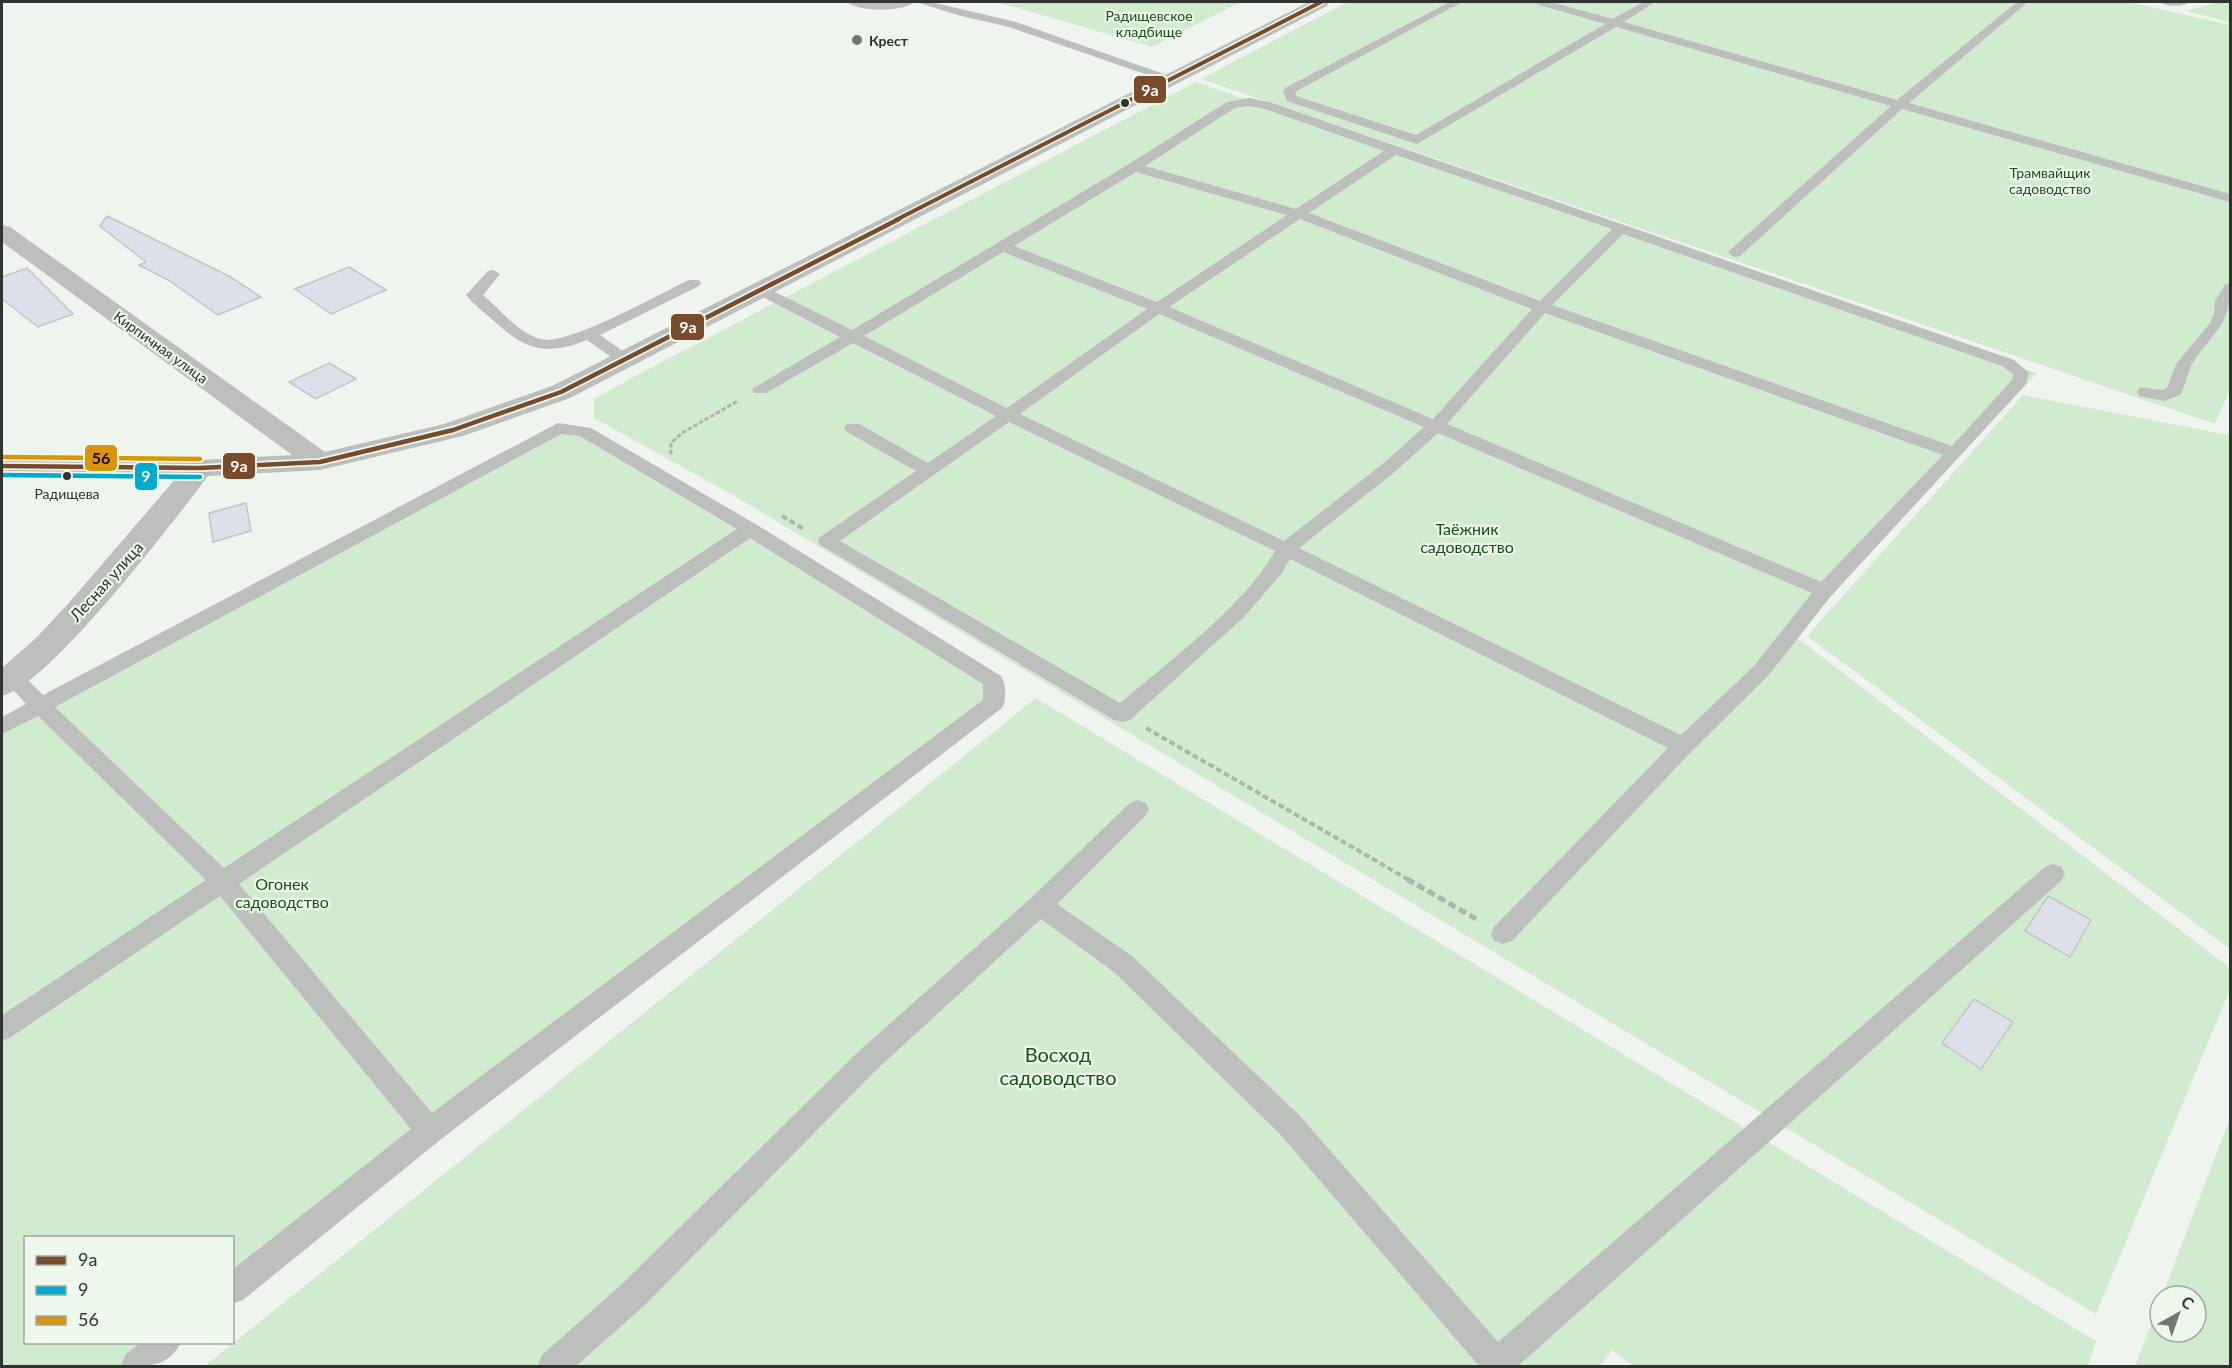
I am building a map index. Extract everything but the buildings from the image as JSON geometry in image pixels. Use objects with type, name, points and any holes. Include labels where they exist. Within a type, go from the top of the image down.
[{"type":"street","points":[[2,466],[200,468],[320,462],[453,430],[561,392],[1169,78],[1322,2]]},
{"type":"street","name":"Кирпичная улица","points":[[2,232],[320,462]]},
{"type":"street","name":"Лесная улица","points":[[5,680],[62,631],[129,556],[200,468]]},
{"type":"lane","points":[[852,2],[873,7],[910,2]]},
{"type":"lane","points":[[921,2],[1012,24],[1169,78]]},
{"type":"lane","points":[[1457,2],[1289,91],[1291,98],[1417,140],[1650,2]]},
{"type":"lane","points":[[1540,2],[2230,198]]},
{"type":"lane","points":[[1735,253],[1901,103],[2023,2]]},
{"type":"lane","points":[[2165,2],[2184,2]]},
{"type":"lane","points":[[760,388],[853,336],[1134,167],[1231,105],[1249,102],[1265,105],[2008,363],[2021,373],[2020,381],[1955,453],[1824,591],[1761,671],[1683,746],[1503,934]]},
{"type":"lane","points":[[1395,150],[1158,308],[827,541],[1122,714],[1237,612],[1275,569],[1286,549],[1390,467],[1436,426],[1542,307],[1620,228]]},
{"type":"lane","points":[[1134,167],[1298,214],[1542,307],[1955,453]]},
{"type":"lane","points":[[1002,246],[1158,308],[1824,591]]},
{"type":"lane","points":[[493,274],[474,295],[526,338],[540,345],[559,344],[589,334],[694,283]]},
{"type":"lane","points":[[2145,392],[2163,396],[2174,392],[2184,364],[2217,324],[2222,313],[2223,301],[2230,288]]},
{"type":"lane","points":[[760,290],[1008,415],[1286,549],[1683,746]]},
{"type":"lane","points":[[589,334],[624,359]]},
{"type":"lane","points":[[2,726],[558,428],[585,432],[750,529],[994,681],[994,703],[430,1131],[234,1287]]},
{"type":"lane","points":[[853,428],[928,470]]},
{"type":"lane","points":[[2,1029],[750,529]]},
{"type":"lane","points":[[5,680],[39,706],[223,882],[430,1131]]},
{"type":"lane","points":[[553,1366],[634,1294],[867,1062],[1040,905],[1138,809]]},
{"type":"lane","points":[[1040,905],[1123,964],[1289,1124],[1496,1365],[2053,874]]},
{"type":"lane","points":[[136,1366],[164,1344]]},
{"type":"path","points":[[679,459],[669,453],[671,442],[682,433],[760,388]]},
{"type":"path","points":[[778,514],[827,541]]},
{"type":"path","points":[[1122,714],[1503,934]]},
{"type":"green space","name":"Радищевское кладбище","points":[[997,2],[1241,2],[1152,47]]},
{"type":"green space","name":"Трамвайщик садоводство","points":[[1347,2],[2130,2],[2230,25],[2230,389],[2215,424],[1201,79]]},
{"type":"green space","points":[[2217,2],[2230,2],[2230,22],[2186,11]]},
{"type":"green space","name":"Таёжник садоводство","points":[[1196,82],[2037,373],[1840,586],[1796,637],[2230,968],[2230,989],[2096,1314],[738,498],[594,418],[594,399],[637,375]]},
{"type":"green space","points":[[2023,395],[2229,435],[2230,433],[2230,949],[1807,636]]},
{"type":"green space","name":"Огонек садоводство","points":[[558,428],[596,438],[994,681],[994,703],[234,1288],[234,1236],[24,1236],[24,1344],[165,1344],[136,1366],[2,1366],[2,726]]},
{"type":"green space","name":"Восход садоводство","points":[[1036,698],[2096,1341],[2088,1366],[1633,1366],[1612,1350],[1600,1366],[205,1366]]},
{"type":"green space","points":[[2230,1118],[2230,1366],[2135,1366],[2148,1333],[2148,1344],[2208,1344],[2208,1284],[2167,1284]]},
{"type":"transit line","name":"9а","points":[[2,466],[200,468],[320,462],[453,430],[561,392],[1321,2]]},
{"type":"transit line","name":"56","points":[[2,457],[200,459]]},
{"type":"transit line","name":"9","points":[[2,475],[200,477]]},
{"type":"place","name":"Крест","points":[[857,40]]},
{"type":"place","name":"Радищева","points":[[67,476]]}]
